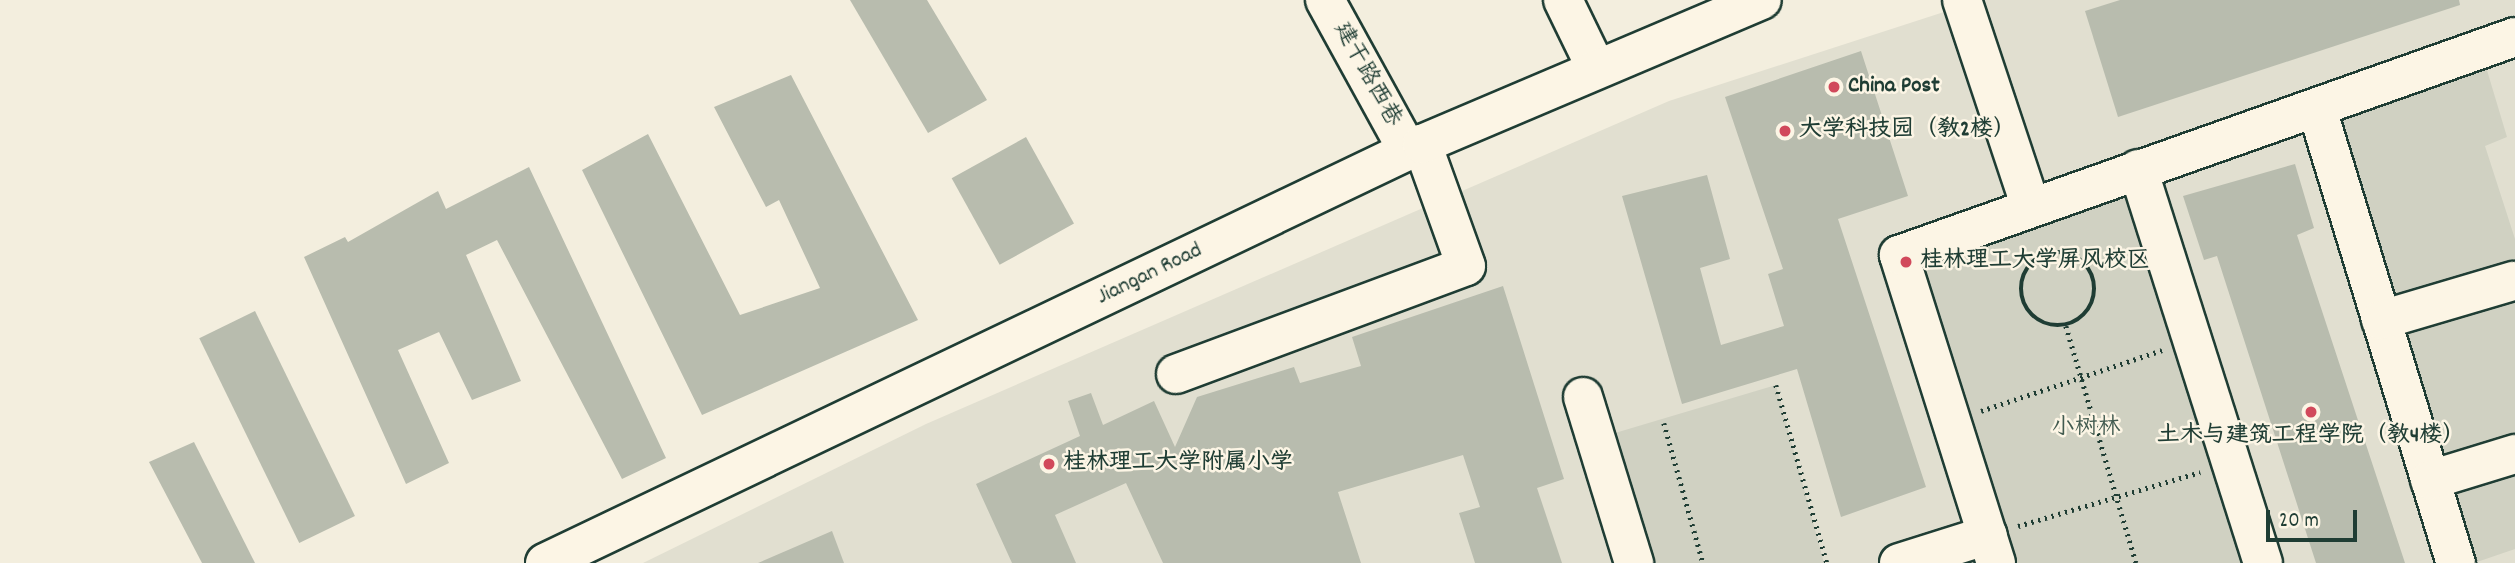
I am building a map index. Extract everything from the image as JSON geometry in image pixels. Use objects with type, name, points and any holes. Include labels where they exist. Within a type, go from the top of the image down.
[{"type":"main road","name":"建干路西巷","points":[[1176,374],[1466,266],[1415,147],[1325,0]]},
{"type":"main road","points":[[1563,0],[1595,66]]},
{"type":"main road","name":"Jiangan Road","points":[[545,563],[1415,147],[1595,66],[1762,0]]},
{"type":"main road","points":[[1962,0],[2031,207]]},
{"type":"main road","points":[[1899,563],[1992,549],[1899,255],[2515,37]]},
{"type":"main road","points":[[2317,109],[2456,563]]},
{"type":"main road","points":[[2138,169],[2263,563]]},
{"type":"main road","points":[[2381,320],[2514,281]]},
{"type":"main road","points":[[1583,397],[1634,563]]},
{"type":"main road","points":[[2430,480],[2515,454]]},
{"type":"path","points":[[2052,253],[2083,262],[2094,282],[2086,314],[2066,326],[2032,316],[2021,295],[2026,271],[2052,253]]},
{"type":"path","points":[[2066,326],[2136,563]]},
{"type":"path","points":[[1952,422],[2193,340]]},
{"type":"path","points":[[1776,385],[1827,563]]},
{"type":"path","points":[[1664,423],[1703,563]]},
{"type":"path","points":[[1992,549],[2116,497],[2231,463]]},
{"type":"shaded area","name":"桂林理工大学屏风校区","points":[[1981,0],[2515,0],[2515,563],[643,563],[926,424],[1669,101]]},
{"type":"green space","points":[[2486,67],[2507,137],[2485,146],[2515,239],[2515,549],[2474,563],[2333,122]]},
{"type":"green space","name":"小树林","points":[[2131,195],[2248,563],[2008,563],[1915,263]]},
{"type":"green space","points":[[1776,385],[1824,563],[1643,563],[1605,436]]},
{"type":"building","points":[[850,0],[927,0],[987,100],[928,133]]},
{"type":"building","points":[[2120,0],[2459,0],[2460,5],[2118,117],[2085,11]]},
{"type":"building","points":[[1861,51],[1908,196],[1838,219],[1926,487],[1841,517],[1797,369],[1682,404],[1622,196],[1707,175],[1730,259],[1700,268],[1721,345],[1784,326],[1768,274],[1783,269],[1725,97]]},
{"type":"building","points":[[791,75],[918,320],[702,415],[582,170],[648,134],[740,315],[820,288],[779,200],[766,207],[714,107]]},
{"type":"building","points":[[1026,137],[1074,224],[1000,265],[952,178]]},
{"type":"building","name":"土木与建筑工程学院（教4楼）","points":[[2295,164],[2314,228],[2297,235],[2405,563],[2316,563],[2217,256],[2204,260],[2183,196]]},
{"type":"building","points":[[529,167],[666,458],[622,479],[497,240],[466,255],[521,381],[472,400],[439,332],[398,350],[449,463],[406,484],[304,257],[345,237],[348,242],[438,191],[446,209]]},
{"type":"building","points":[[1503,286],[1564,479],[1537,488],[1562,563],[1475,563],[1459,513],[1480,507],[1463,455],[1338,492],[1361,563],[1163,563],[1126,483],[1055,515],[1076,563],[1012,563],[976,484],[1080,436],[1068,401],[1091,393],[1103,425],[1154,401],[1175,447],[1197,397],[1294,367],[1300,383],[1361,366],[1352,337]]},
{"type":"building","points":[[255,311],[355,516],[299,543],[199,338]]},
{"type":"building","points":[[194,442],[255,563],[202,563],[149,462]]},
{"type":"building","points":[[832,531],[844,563],[758,563]]},
{"type":"place","name":"China Post","points":[[1834,87]]},
{"type":"place","name":"大学科技园（教2楼）","points":[[1785,131]]},
{"type":"place","name":"桂林理工大学屏风校区","points":[[1906,262]]},
{"type":"place","name":"土木与建筑工程学院（教4楼）","points":[[2311,412]]},
{"type":"place","name":"桂林理工大学附属小学","points":[[1049,464]]}]
